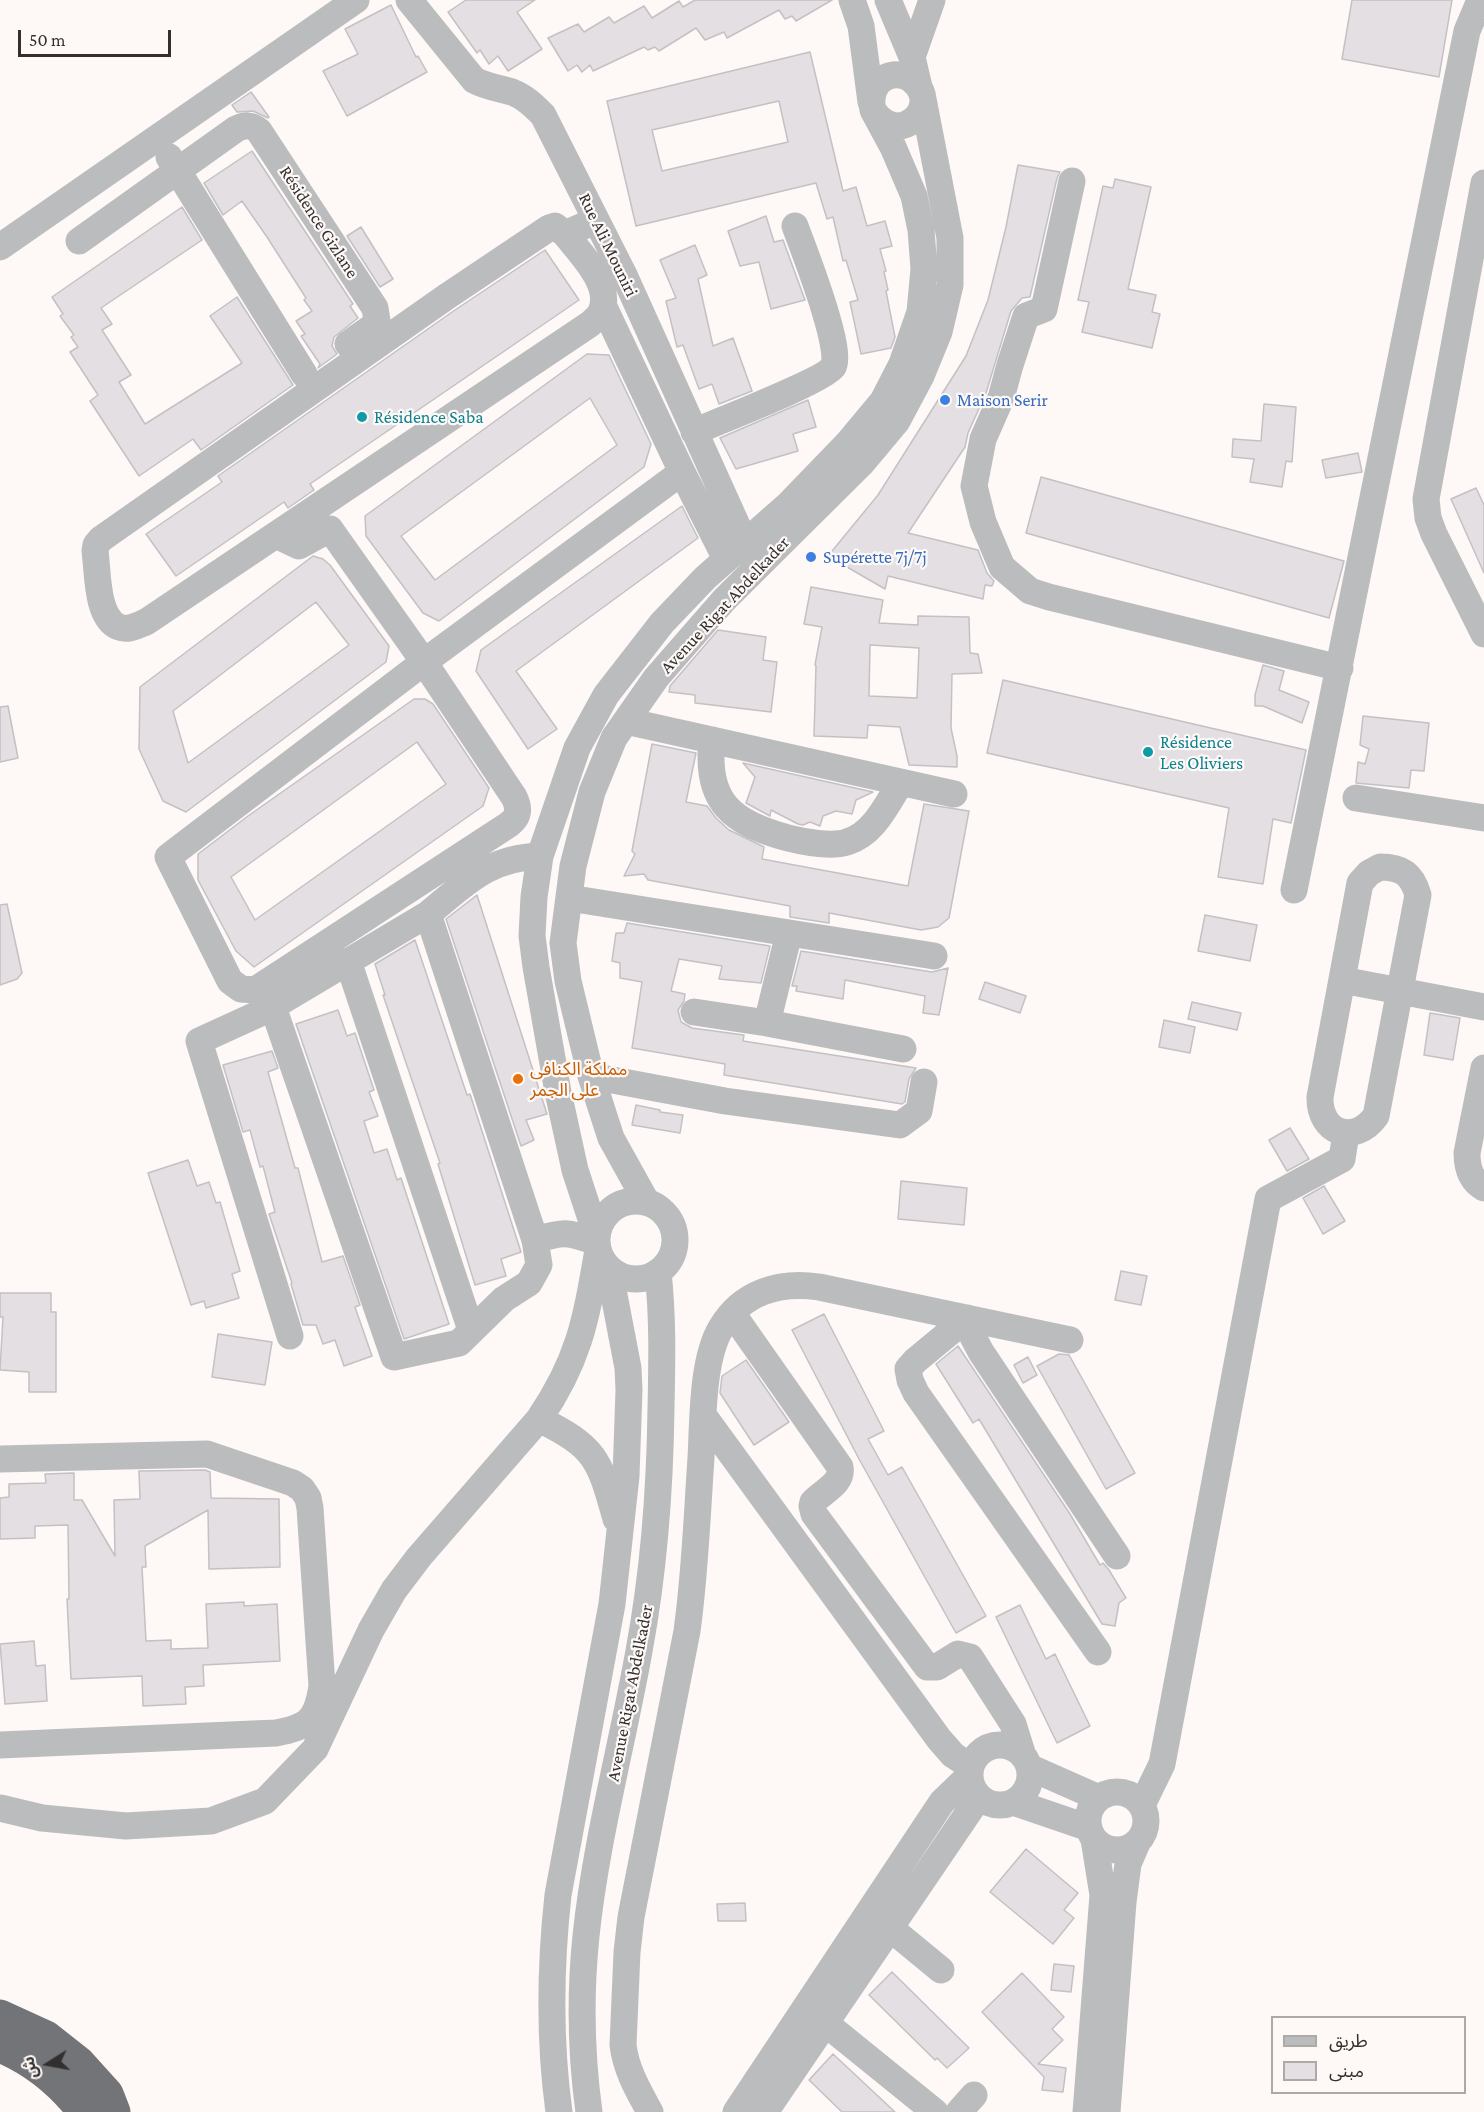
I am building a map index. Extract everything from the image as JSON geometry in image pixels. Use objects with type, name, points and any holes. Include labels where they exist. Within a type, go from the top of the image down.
[{"type":"highway","points":[[0,2016],[46,2037],[79,2063],[107,2094],[114,2112]]},
{"type":"highway","points":[[0,2046],[21,2055],[49,2075],[72,2095],[84,2112]]},
{"type":"street","points":[[0,247],[356,0]]},
{"type":"street","name":"Rue Ali Mouniri","points":[[409,0],[474,80],[486,86],[513,93],[530,102],[543,116],[624,275],[694,432],[736,551]]},
{"type":"street","points":[[558,2112],[551,2039],[550,1991],[555,1919],[612,1604],[626,1476],[629,1390],[625,1347],[600,1249],[574,1170],[558,1092],[532,936],[534,897],[540,856],[577,747],[606,695],[662,623],[705,578],[790,503],[841,451],[883,400],[902,364],[920,312],[924,269],[921,230],[914,196],[893,147],[872,107],[861,26],[852,0]]},
{"type":"street","name":"Avenue Rigat Abdelkader","points":[[646,1201],[611,1138],[591,1076],[568,981],[563,943],[573,866],[592,792],[614,738],[656,678],[724,600],[861,464],[897,422],[921,376],[939,332],[950,285],[950,238],[912,57],[888,0]]},
{"type":"street","points":[[912,57],[932,0]]},
{"type":"street","points":[[1294,890],[1467,31],[1478,5],[1484,3]]},
{"type":"street","points":[[897,74],[906,76],[921,93],[922,107],[918,115],[903,126],[894,127],[886,124],[878,118],[872,107],[875,87],[888,76],[897,74]]},
{"type":"street","name":"Résidence Gizlane","points":[[79,241],[236,129],[249,125],[259,131],[375,308],[377,321],[375,325],[116,506]]},
{"type":"street","points":[[157,138],[304,375]]},
{"type":"street","points":[[1072,181],[1044,309],[1026,316],[1001,398],[983,439],[974,486],[983,522],[1002,567],[1029,591],[1049,597],[1340,668]]},
{"type":"street","points":[[1484,183],[1426,499],[1428,518],[1434,534],[1484,634]]},
{"type":"street","points":[[565,234],[596,221]]},
{"type":"street","points":[[555,226],[565,234],[600,281],[603,305],[600,315],[590,324],[146,622],[132,628],[120,628],[109,621],[102,608],[95,550],[101,539],[446,297],[549,228],[555,226]]},
{"type":"street","points":[[694,432],[786,392],[833,368],[836,358],[833,339],[795,226]]},
{"type":"street","points":[[603,305],[682,472],[736,551]]},
{"type":"street","points":[[276,535],[299,546],[330,529],[424,662],[514,796],[519,813],[515,820],[255,990],[241,990],[230,981],[168,857],[424,662],[682,472]]},
{"type":"street","points":[[626,721],[954,794]]},
{"type":"street","points":[[712,740],[709,760],[715,789],[731,814],[763,831],[810,843],[847,842],[870,829],[901,782]]},
{"type":"street","points":[[1356,798],[1484,818]]},
{"type":"street","points":[[290,1336],[199,1041],[273,1007],[428,914],[480,872],[499,863],[540,856]]},
{"type":"street","points":[[1380,867],[1394,867],[1406,872],[1414,882],[1418,895],[1376,1116],[1369,1126],[1358,1132],[1346,1133],[1329,1125],[1324,1120],[1320,1109],[1320,1097],[1342,980],[1360,883],[1369,873],[1380,867]]},
{"type":"street","points":[[569,898],[934,956]]},
{"type":"street","points":[[273,1007],[394,1357],[459,1343],[504,1299],[529,1283],[539,1265],[535,1240],[428,914]]},
{"type":"street","points":[[767,1023],[789,933]]},
{"type":"street","points":[[348,961],[471,1329]]},
{"type":"street","points":[[1342,980],[1484,1007]]},
{"type":"street","points":[[694,1012],[767,1023],[903,1049]]},
{"type":"street","points":[[1484,1068],[1467,1153],[1467,1164],[1471,1176],[1484,1188]]},
{"type":"street","points":[[591,1076],[726,1101],[900,1125],[919,1111],[924,1082]]},
{"type":"street","points":[[1142,1804],[1162,1764],[1269,1199],[1342,1159],[1346,1133]]},
{"type":"street","points":[[0,1808],[42,1818],[126,1826],[211,1821],[265,1801],[315,1749],[371,1630],[394,1590],[419,1557],[539,1419],[566,1377],[581,1339],[600,1249],[599,1225],[610,1209],[627,1201],[646,1201],[665,1213],[675,1233],[675,1244],[667,1264],[649,1277],[628,1278],[618,1275],[600,1249],[574,1234],[559,1233],[535,1240]]},
{"type":"street","name":"Avenue Rigat Abdelkader","points":[[588,2112],[583,2034],[586,1937],[592,1889],[643,1628],[657,1515],[663,1329],[658,1272]]},
{"type":"street","points":[[650,2112],[632,2079],[624,2056],[627,1952],[637,1882],[687,1631],[695,1561],[708,1365],[712,1346],[720,1328],[732,1313],[753,1296],[778,1286],[792,1284],[819,1287],[1070,1340]]},
{"type":"street","points":[[732,1313],[840,1467],[840,1477],[837,1481],[813,1502],[814,1514],[927,1667],[937,1667],[957,1654],[970,1657],[1013,1724],[1026,1762],[1028,1784],[1020,1797],[1013,1802]]},
{"type":"street","points":[[968,1319],[981,1352],[1117,1556]]},
{"type":"street","points":[[968,1319],[915,1361],[908,1369],[910,1380],[916,1393],[1098,1652]]},
{"type":"street","points":[[703,1415],[939,1739],[995,1804],[1013,1802],[1091,1833],[1107,1849],[1131,1847],[1137,1843]]},
{"type":"street","points":[[539,1419],[579,1441],[597,1462],[621,1535]]},
{"type":"street","points":[[0,1459],[207,1454],[283,1478],[302,1489],[308,1498],[310,1508],[322,1686],[319,1706],[309,1721],[296,1730],[276,1733],[0,1745]]},
{"type":"street","points":[[769,2110],[890,1928],[973,1780],[981,1751],[999,1744],[1008,1746],[1016,1750],[1026,1762],[1099,1798]]},
{"type":"street","points":[[736,2112],[942,1802],[973,1780]]},
{"type":"street","points":[[1086,2112],[1103,1895],[1089,1812],[1099,1798],[1117,1791],[1127,1792],[1142,1804],[1147,1822],[1145,1831],[1128,1864],[1107,2112]]},
{"type":"street","points":[[890,1928],[941,1970]]},
{"type":"street","points":[[825,2023],[935,2112]]},
{"type":"building","points":[[466,0],[535,0],[517,12],[542,49],[508,71],[498,56],[489,64],[480,50],[477,53],[448,12]]},
{"type":"building","points":[[695,0],[832,0],[796,21],[792,16],[785,19],[779,10],[727,38],[724,32],[705,40],[696,28],[659,51],[655,47],[648,50],[644,47],[593,71],[590,65],[582,72],[577,65],[568,71],[548,38],[578,24],[584,32],[609,17],[614,23],[644,6],[652,18],[679,1],[683,7]]},
{"type":"building","points":[[1352,0],[1452,0],[1439,77],[1342,59]]},
{"type":"building","points":[[391,5],[416,57],[418,56],[427,72],[347,116],[323,71],[358,54],[345,29]]},
{"type":"building","points":[[810,52],[843,191],[856,187],[867,226],[885,221],[892,246],[880,249],[886,271],[884,272],[888,290],[886,291],[895,337],[891,348],[861,354],[850,302],[858,300],[846,260],[843,261],[833,217],[827,219],[816,183],[636,226],[607,101]],"holes":[[[779,101],[788,142],[662,171],[652,130]]]},
{"type":"building","points":[[251,92],[268,118],[253,111],[237,112],[232,105]]},
{"type":"building","points":[[252,151],[353,304],[350,306],[358,318],[334,337],[332,346],[337,354],[318,368],[320,364],[301,336],[305,334],[296,321],[312,311],[304,300],[306,298],[242,201],[223,215],[204,183]]},
{"type":"building","points":[[1018,165],[1060,172],[1030,297],[1022,298],[1011,311],[986,393],[968,433],[965,447],[908,533],[978,550],[987,573],[994,581],[992,586],[985,585],[983,599],[888,576],[885,589],[828,556],[878,495],[966,356],[988,300]]},
{"type":"building","points":[[1115,179],[1151,187],[1128,289],[1156,295],[1152,312],[1160,314],[1152,348],[1082,332],[1089,302],[1078,300],[1103,186],[1113,188]]},
{"type":"building","points":[[182,207],[202,240],[101,308],[112,324],[102,330],[131,375],[119,382],[145,424],[242,363],[210,316],[237,297],[293,385],[201,450],[193,439],[139,476],[90,401],[98,395],[70,352],[78,347],[71,337],[74,335],[60,316],[63,314],[52,297]]},
{"type":"building","points":[[766,216],[774,242],[783,240],[805,300],[771,309],[759,262],[740,266],[728,231]]},
{"type":"building","points":[[361,227],[393,279],[380,287],[347,236]]},
{"type":"building","points":[[695,245],[707,275],[698,279],[713,346],[733,338],[752,391],[719,404],[712,384],[699,389],[683,345],[677,347],[666,301],[676,298],[660,260]]},
{"type":"building","name":"Résidence Saba","points":[[545,250],[579,300],[310,484],[314,490],[288,508],[284,502],[176,576],[146,534],[222,482],[218,476],[455,310]]},
{"type":"building","points":[[587,354],[609,355],[651,444],[644,467],[439,621],[423,613],[366,536],[365,516]],"holes":[[[590,398],[617,445],[435,580],[401,536]]]},
{"type":"building","points":[[808,400],[816,427],[793,434],[798,451],[736,469],[720,438]]},
{"type":"building","points":[[1264,404],[1296,407],[1292,462],[1286,461],[1282,487],[1250,482],[1254,459],[1232,457],[1233,439],[1261,441]]},
{"type":"building","points":[[1358,453],[1362,472],[1326,478],[1322,460]]},
{"type":"building","points":[[1041,477],[1344,561],[1329,618],[1026,533]]},
{"type":"building","points":[[1476,488],[1484,505],[1484,573],[1451,499]]},
{"type":"building","points":[[682,506],[698,538],[516,671],[557,729],[528,749],[476,671],[481,650]]},
{"type":"building","points":[[313,556],[323,559],[330,565],[389,646],[386,662],[186,812],[163,801],[139,749],[140,687]],"holes":[[[316,602],[349,645],[188,763],[173,711]]]},
{"type":"building","points":[[811,587],[883,600],[879,623],[918,625],[918,616],[969,617],[970,653],[978,654],[982,673],[952,674],[951,728],[957,767],[909,765],[900,727],[868,725],[867,738],[814,736],[815,665],[822,627],[804,624]],"holes":[[[870,645],[919,648],[917,698],[869,696]]]},
{"type":"building","points":[[718,630],[766,637],[763,660],[777,662],[771,712],[695,703],[695,695],[669,692],[670,686]]},
{"type":"building","points":[[1263,665],[1284,671],[1279,690],[1309,702],[1302,723],[1263,706],[1255,706],[1255,695]]},
{"type":"building","name":"Résidence Les Oliviers","points":[[1003,680],[1306,750],[1291,823],[1273,819],[1263,884],[1218,877],[1229,808],[987,753]]},
{"type":"building","points":[[414,699],[425,699],[433,704],[489,788],[483,806],[254,967],[236,951],[198,880],[198,854]],"holes":[[[417,742],[446,784],[255,920],[231,877]]]},
{"type":"building","points":[[8,706],[18,758],[0,762],[0,707]]},
{"type":"building","points":[[1363,716],[1429,723],[1424,771],[1411,770],[1409,788],[1356,783],[1358,762],[1365,764],[1369,749],[1360,745]]},
{"type":"building","points":[[652,744],[696,753],[686,802],[707,806],[729,830],[764,847],[762,859],[908,886],[924,804],[969,811],[949,918],[938,927],[921,930],[829,913],[829,923],[790,917],[790,906],[648,880],[644,874],[624,876],[635,854],[632,851]]},
{"type":"building","points":[[743,763],[873,792],[856,800],[852,814],[836,811],[823,816],[820,826],[810,822],[803,825],[798,824],[771,810],[770,816],[746,803],[755,777]]},
{"type":"building","points":[[477,895],[547,1114],[526,1120],[534,1140],[521,1146],[446,919]]},
{"type":"building","points":[[7,904],[22,973],[17,979],[0,985],[0,905]]},
{"type":"building","points":[[1205,915],[1257,925],[1250,961],[1198,951]]},
{"type":"building","points":[[627,923],[770,946],[761,983],[719,979],[722,966],[679,959],[671,991],[685,994],[684,1001],[678,1010],[681,1022],[692,1028],[744,1035],[743,1041],[916,1068],[909,1079],[905,1102],[902,1104],[724,1075],[725,1064],[632,1048],[642,982],[620,978],[620,963],[612,961],[616,933],[624,933]]},
{"type":"building","points":[[415,940],[467,1095],[470,1094],[521,1252],[501,1259],[506,1276],[475,1285],[438,1164],[440,1163],[383,995],[385,995],[375,964]]},
{"type":"building","points":[[801,951],[932,972],[948,968],[939,1015],[923,1013],[925,996],[845,980],[843,999],[796,991],[797,986],[792,986]]},
{"type":"building","points":[[985,982],[1026,996],[1020,1013],[979,999]]},
{"type":"building","points":[[1192,1002],[1241,1013],[1237,1030],[1188,1019]]},
{"type":"building","points":[[338,1010],[347,1036],[355,1033],[374,1090],[369,1092],[378,1116],[364,1121],[374,1153],[387,1149],[397,1180],[401,1178],[449,1324],[404,1339],[296,1024]]},
{"type":"building","points":[[1430,1013],[1460,1018],[1453,1060],[1424,1055]]},
{"type":"building","points":[[1164,1020],[1195,1027],[1190,1053],[1159,1047]]},
{"type":"building","points":[[272,1051],[278,1068],[268,1072],[295,1168],[298,1168],[322,1262],[343,1256],[360,1305],[355,1307],[372,1356],[344,1366],[335,1340],[323,1344],[316,1325],[303,1325],[269,1214],[275,1212],[263,1166],[260,1167],[250,1130],[243,1132],[223,1065]]},
{"type":"building","points":[[636,1105],[660,1110],[660,1112],[683,1115],[680,1133],[632,1125]]},
{"type":"building","points":[[1290,1128],[1309,1159],[1287,1171],[1269,1140]]},
{"type":"building","points":[[188,1160],[197,1186],[209,1182],[216,1203],[220,1202],[240,1271],[232,1274],[239,1298],[206,1308],[204,1301],[191,1305],[148,1173]]},
{"type":"building","points":[[901,1181],[967,1188],[964,1225],[898,1219]]},
{"type":"building","points":[[1324,1186],[1345,1221],[1323,1234],[1303,1198]]},
{"type":"building","points":[[1121,1271],[1147,1276],[1141,1305],[1115,1300]]},
{"type":"building","points":[[0,1293],[51,1293],[51,1312],[56,1312],[56,1392],[29,1392],[29,1372],[0,1370],[3,1317],[0,1317]]},
{"type":"building","points":[[824,1314],[884,1431],[868,1439],[888,1475],[902,1467],[986,1616],[956,1633],[859,1459],[792,1330]]},
{"type":"building","points":[[218,1334],[272,1342],[265,1385],[212,1377]]},
{"type":"building","points":[[958,1346],[1070,1514],[1100,1565],[1103,1563],[1109,1570],[1126,1598],[1119,1603],[1115,1626],[1102,1624],[979,1419],[973,1423],[936,1364]]},
{"type":"building","points":[[1059,1354],[1069,1355],[1135,1473],[1106,1489],[1037,1366]]},
{"type":"building","points":[[1028,1357],[1037,1375],[1023,1383],[1014,1365]]},
{"type":"building","points":[[746,1360],[789,1422],[754,1445],[720,1393],[722,1376]]},
{"type":"building","points":[[205,1470],[210,1472],[211,1498],[279,1499],[280,1567],[209,1569],[208,1510],[145,1546],[146,1567],[142,1567],[146,1641],[171,1640],[171,1649],[208,1648],[206,1604],[244,1602],[244,1606],[277,1604],[280,1661],[203,1665],[204,1686],[185,1687],[186,1704],[143,1706],[142,1676],[71,1679],[67,1599],[69,1599],[68,1525],[35,1526],[35,1538],[0,1539],[0,1498],[9,1497],[9,1484],[46,1483],[45,1474],[74,1473],[74,1500],[82,1500],[115,1556],[114,1500],[140,1499],[139,1471]]},
{"type":"building","points":[[1020,1605],[1046,1659],[1055,1654],[1090,1726],[1057,1743],[996,1617]]},
{"type":"building","points":[[34,1641],[36,1666],[45,1665],[47,1701],[5,1704],[0,1644]]},
{"type":"building","points":[[1026,1849],[1078,1893],[1064,1910],[1074,1918],[1053,1944],[990,1892]]},
{"type":"building","points":[[745,1903],[746,1921],[718,1921],[717,1904]]},
{"type":"building","points":[[1054,1964],[1074,1966],[1071,1992],[1051,1990]]},
{"type":"building","points":[[892,1972],[969,2048],[947,2068],[937,2058],[935,2060],[869,1995]]},
{"type":"building","points":[[1022,1973],[1064,2017],[1052,2029],[1063,2040],[1038,2064],[1066,2068],[1063,2092],[1042,2090],[1044,2077],[982,2012]]},
{"type":"building","points":[[833,2054],[895,2112],[842,2112],[809,2080]]},
{"type":"place","name":"Maison Serir","points":[[945,400]]},
{"type":"place","name":"Résidence Saba","points":[[362,417]]},
{"type":"place","name":"Supérette 7j/7j","points":[[811,557]]},
{"type":"place","name":"Résidence Les Oliviers","points":[[1148,752]]},
{"type":"place","name":"مملكة الكنافى على الجمر","points":[[518,1079]]}]
